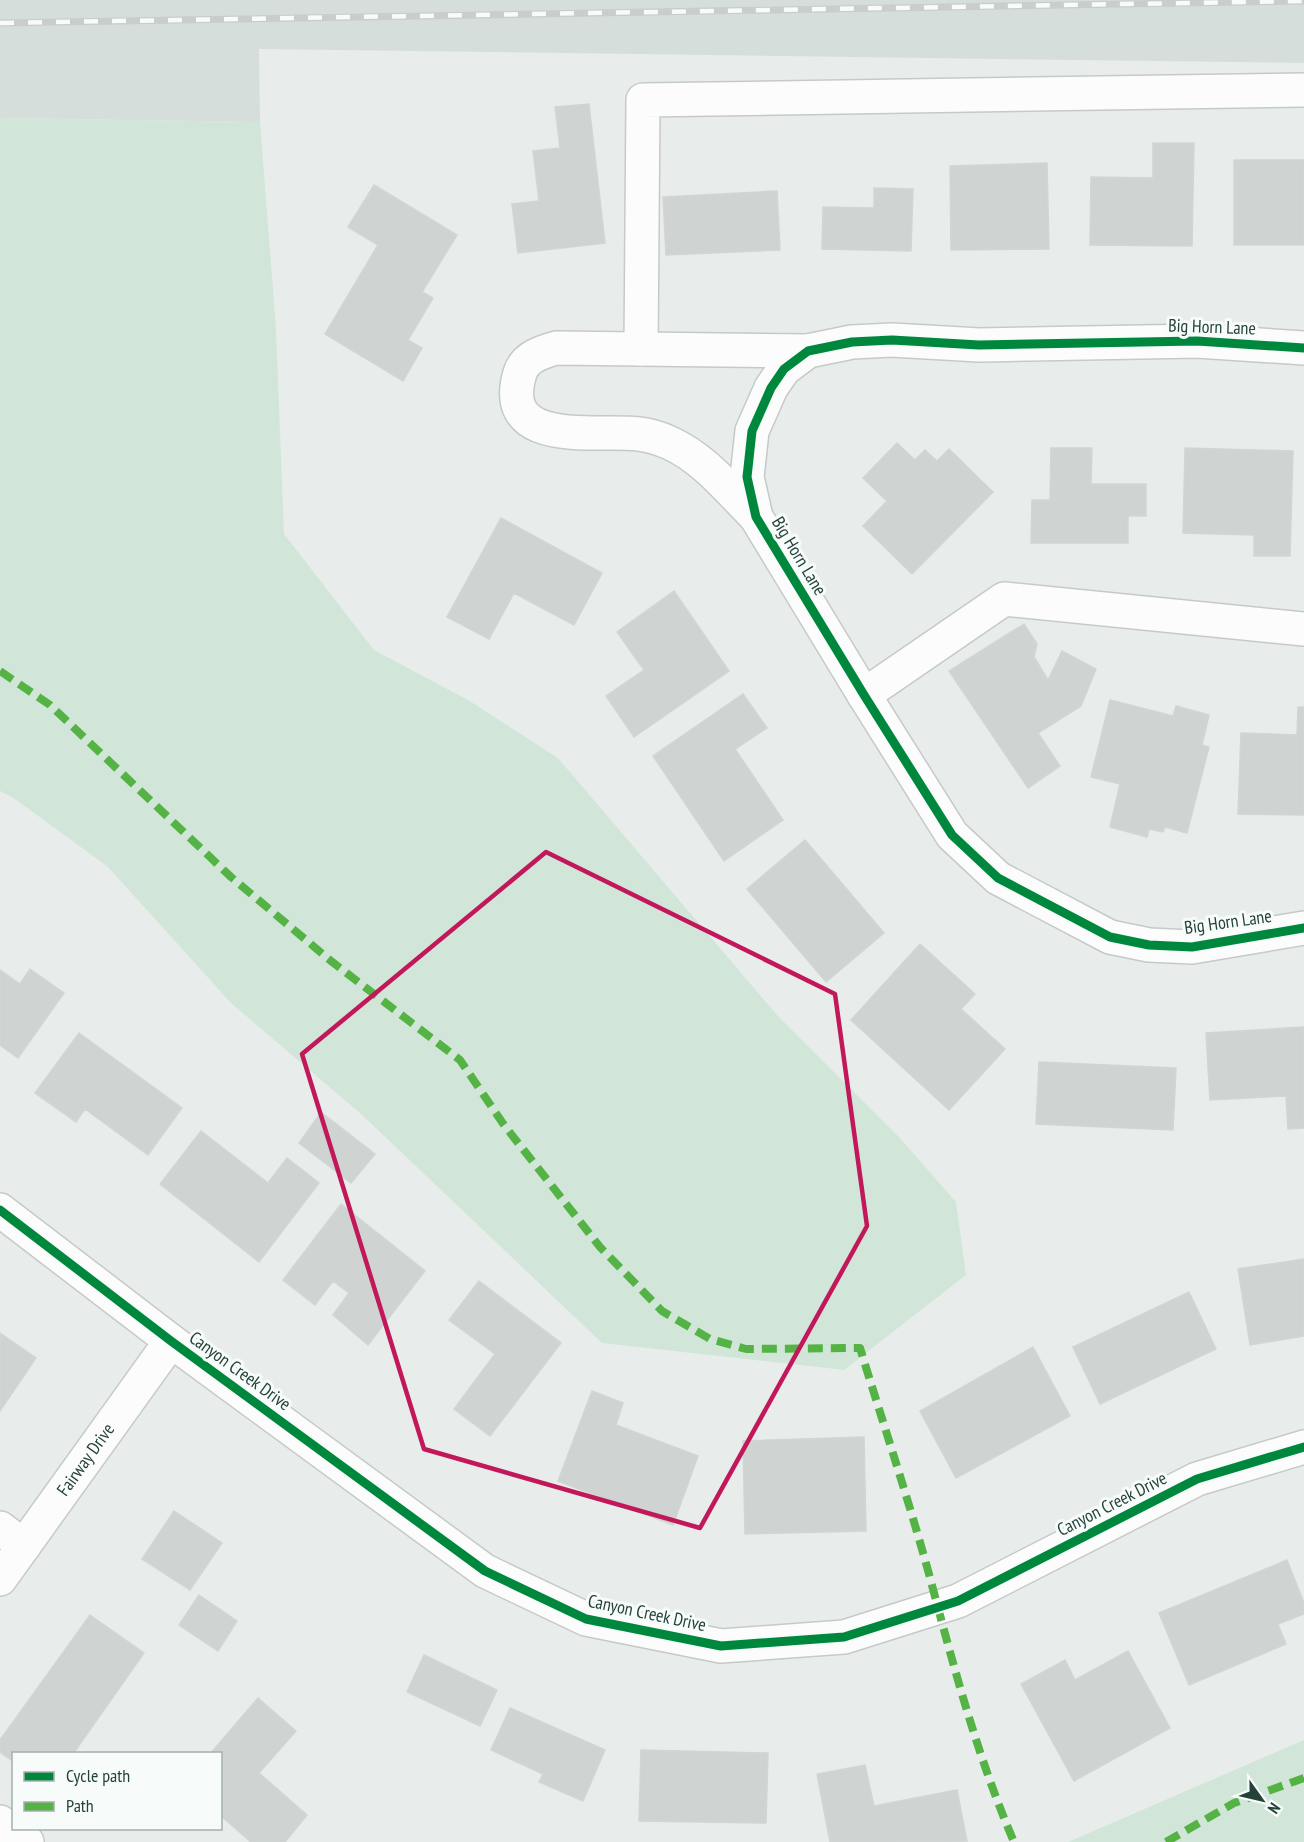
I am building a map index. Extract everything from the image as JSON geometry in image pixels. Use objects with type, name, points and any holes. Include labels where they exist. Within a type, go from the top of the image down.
[{"type":"street","points":[[641,349],[643,100],[1304,90]]},
{"type":"street","name":"Big Horn Lane","points":[[1304,348],[1197,341],[980,345],[892,340],[852,342],[808,351],[556,348],[536,354],[521,369],[515,391],[520,410],[534,425],[557,432],[641,434],[668,442],[691,454],[708,468],[756,517],[951,835],[998,878],[1110,937],[1149,945],[1192,947],[1304,928]]},
{"type":"street","name":"Big Horn Lane","points":[[756,517],[747,477],[752,431],[771,388],[784,369],[808,351]]},
{"type":"street","points":[[864,695],[1004,600],[1304,629]]},
{"type":"street","name":"Canyon Creek Drive","points":[[0,1210],[171,1341],[485,1571],[586,1619],[721,1646],[844,1637],[958,1601],[1197,1479],[1304,1447]]},
{"type":"street","name":"Fairway Drive","points":[[0,1579],[12,1537],[171,1341]]},
{"type":"street","points":[[0,1822],[27,1842]]},
{"type":"highlighted area","points":[[546,852],[835,994],[867,1226],[700,1528],[424,1449],[302,1054]]},
{"type":"shaded area","points":[[0,0],[1304,0],[1304,63],[259,49],[260,122],[0,118]]},
{"type":"green space","points":[[0,118],[260,122],[276,329],[284,534],[374,650],[468,700],[558,758],[777,1015],[900,1138],[956,1202],[966,1275],[844,1370],[602,1343],[361,1114],[231,1003],[108,867],[15,799],[0,791]]},
{"type":"green space","points":[[1304,1740],[1304,1842],[1068,1842]]},
{"type":"building","points":[[589,104],[605,243],[518,253],[512,204],[539,201],[533,151],[560,148],[555,107]]},
{"type":"building","points":[[1153,143],[1194,143],[1192,246],[1090,245],[1091,177],[1153,178]]},
{"type":"building","points":[[1234,160],[1304,160],[1304,245],[1234,245]]},
{"type":"building","points":[[1047,163],[1049,249],[951,250],[950,166]]},
{"type":"building","points":[[374,185],[457,235],[422,292],[433,298],[408,340],[422,348],[403,381],[325,334],[378,245],[348,227]]},
{"type":"building","points":[[874,188],[913,189],[911,251],[822,249],[823,207],[874,208]]},
{"type":"building","points":[[777,191],[780,250],[666,255],[663,197]]},
{"type":"building","points":[[897,443],[915,460],[925,450],[937,461],[949,449],[993,492],[912,574],[863,526],[887,501],[863,478]]},
{"type":"building","points":[[1051,448],[1092,448],[1091,484],[1146,484],[1146,516],[1128,516],[1128,543],[1031,543],[1032,500],[1050,500]]},
{"type":"building","points":[[1185,448],[1293,451],[1290,556],[1254,556],[1254,535],[1183,533]]},
{"type":"building","points":[[501,518],[602,573],[574,625],[514,593],[489,639],[447,617]]},
{"type":"building","points":[[674,591],[729,671],[634,737],[606,696],[644,670],[617,632]]},
{"type":"building","points":[[1024,624],[1037,644],[1034,657],[1048,680],[1062,651],[1096,669],[1081,706],[1038,733],[1060,766],[1028,788],[949,671]]},
{"type":"building","points":[[743,694],[767,728],[735,749],[783,820],[724,861],[653,756]]},
{"type":"building","points":[[1110,700],[1173,716],[1176,706],[1209,715],[1202,745],[1209,747],[1187,833],[1165,827],[1163,832],[1149,829],[1147,837],[1110,827],[1120,784],[1091,777]]},
{"type":"building","points":[[1298,707],[1304,707],[1304,815],[1238,814],[1241,733],[1297,735]]},
{"type":"building","points":[[805,840],[884,933],[826,982],[747,889]]},
{"type":"building","points":[[920,944],[975,994],[961,1009],[1005,1049],[949,1110],[851,1020]]},
{"type":"building","points":[[30,969],[64,993],[18,1058],[0,1045],[0,970],[20,984]]},
{"type":"building","points":[[1304,1027],[1304,1128],[1288,1129],[1286,1096],[1210,1100],[1206,1033]]},
{"type":"building","points":[[79,1033],[182,1108],[148,1155],[85,1109],[76,1122],[35,1093]]},
{"type":"building","points":[[1039,1062],[1176,1068],[1173,1130],[1036,1124]]},
{"type":"building","points":[[321,1112],[375,1154],[351,1183],[299,1143]]},
{"type":"building","points":[[201,1131],[268,1183],[287,1158],[319,1183],[259,1262],[160,1184]]},
{"type":"building","points":[[341,1204],[425,1271],[368,1345],[333,1315],[349,1293],[333,1281],[315,1305],[283,1280]]},
{"type":"building","points":[[1304,1259],[1304,1336],[1250,1345],[1238,1269]]},
{"type":"building","points":[[479,1281],[561,1343],[490,1436],[454,1409],[495,1354],[449,1320]]},
{"type":"building","points":[[1189,1292],[1216,1349],[1100,1404],[1073,1347]]},
{"type":"building","points":[[0,1333],[36,1358],[0,1411]]},
{"type":"building","points":[[1033,1347],[1070,1416],[956,1478],[920,1411]]},
{"type":"building","points":[[592,1391],[623,1403],[616,1425],[698,1456],[673,1525],[558,1481]]},
{"type":"building","points":[[864,1437],[866,1531],[745,1534],[743,1441]]},
{"type":"building","points":[[174,1511],[222,1543],[190,1590],[142,1559]]},
{"type":"building","points":[[1287,1560],[1304,1603],[1304,1614],[1278,1624],[1286,1644],[1189,1685],[1159,1613]]},
{"type":"building","points":[[199,1595],[237,1621],[218,1651],[179,1625]]},
{"type":"building","points":[[90,1615],[144,1653],[74,1752],[12,1752],[12,1761],[0,1752],[0,1740]]},
{"type":"building","points":[[1128,1651],[1170,1728],[1074,1781],[1021,1684],[1065,1660],[1075,1680]]},
{"type":"building","points":[[424,1655],[497,1690],[480,1726],[407,1692]]},
{"type":"building","points":[[258,1698],[296,1731],[259,1773],[307,1815],[285,1842],[251,1842],[222,1817],[222,1752],[212,1752]]},
{"type":"building","points":[[510,1708],[605,1750],[583,1801],[539,1782],[543,1774],[491,1750]]},
{"type":"building","points":[[641,1750],[768,1753],[766,1823],[639,1821]]},
{"type":"building","points":[[865,1765],[874,1806],[957,1790],[967,1841],[830,1842],[817,1774]]},
{"type":"railway","points":[[0,23],[1304,1]]},
{"type":"marked path","points":[[0,671],[50,705],[231,877],[331,961],[460,1060],[504,1125],[600,1247],[662,1311],[710,1339],[746,1349],[860,1348],[913,1517],[988,1777],[1014,1842]]},
{"type":"marked path","points":[[1166,1842],[1234,1803],[1304,1778]]},
{"type":"cycle path","points":[[1304,348],[1197,341],[979,345],[892,340],[852,342],[808,351],[784,369],[771,388],[752,431],[747,477],[756,517],[864,695],[952,835],[998,878],[1110,937],[1149,945],[1192,947],[1304,928]]},
{"type":"cycle path","points":[[0,1210],[171,1341],[485,1571],[586,1619],[721,1646],[844,1637],[958,1601],[1197,1479],[1304,1447]]}]
